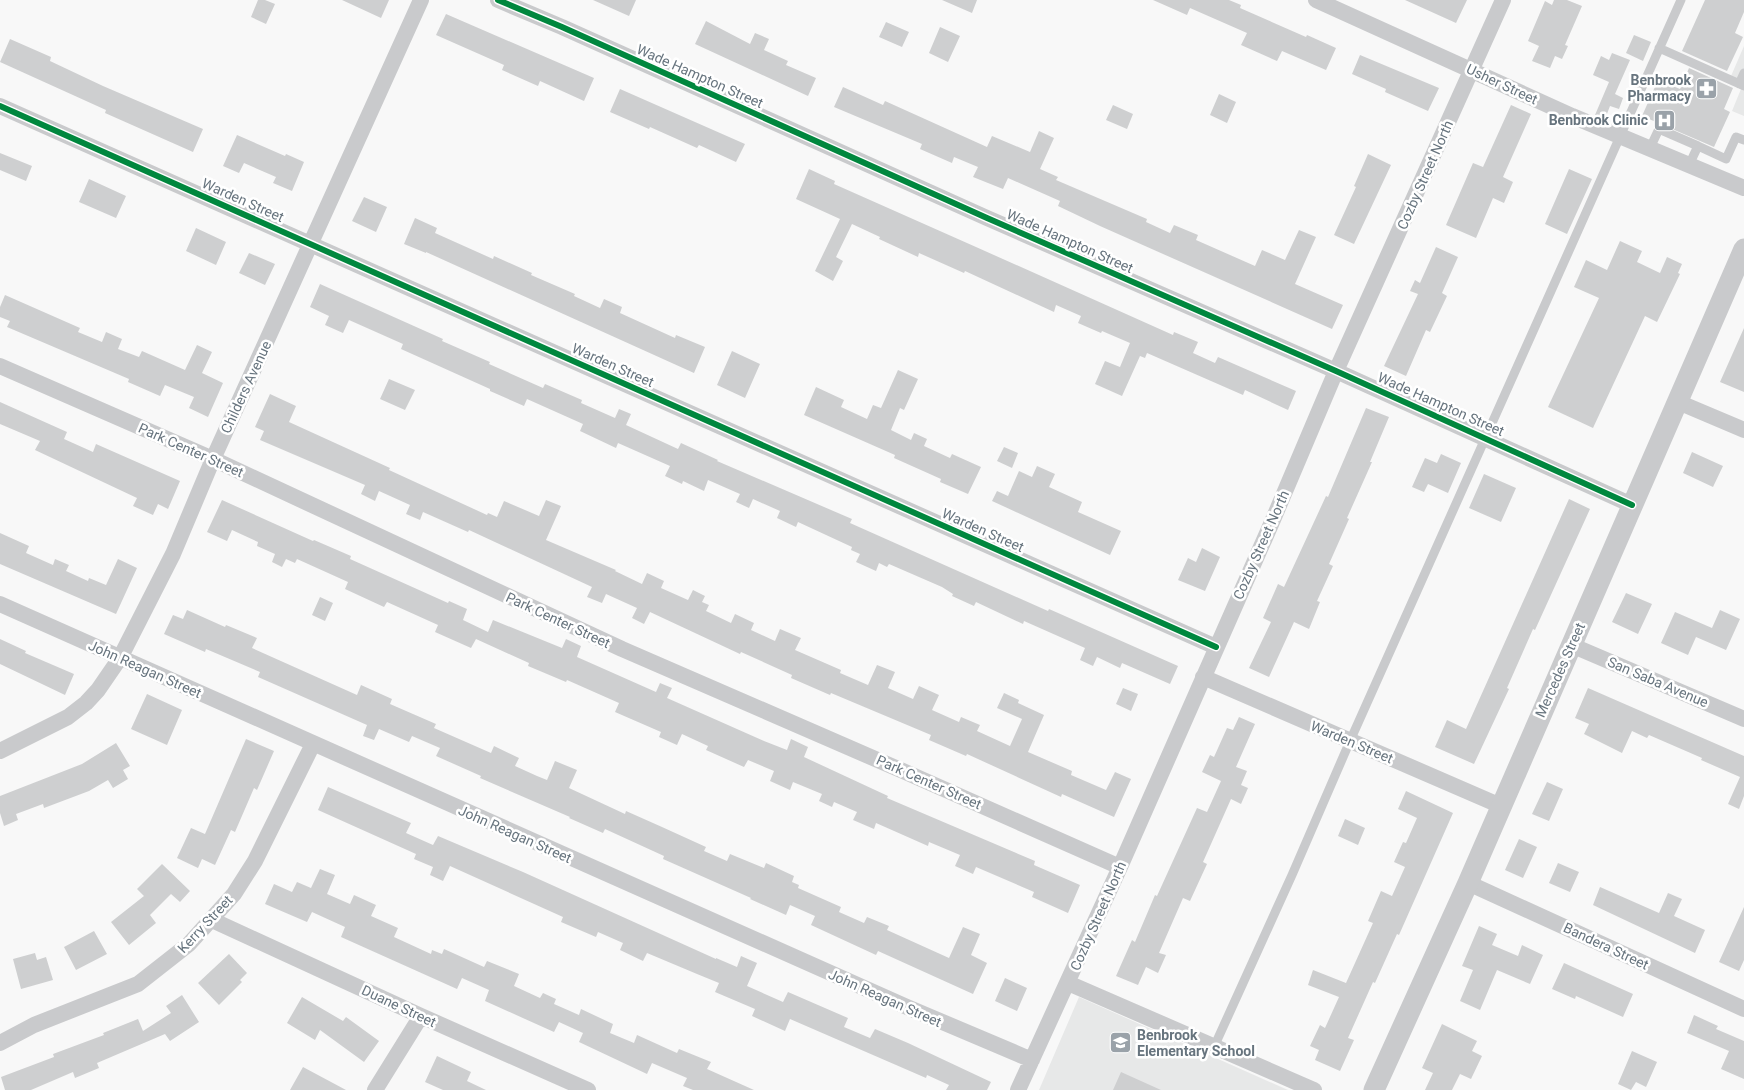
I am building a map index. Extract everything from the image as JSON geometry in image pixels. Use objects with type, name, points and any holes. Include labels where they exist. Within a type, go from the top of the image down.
[{"type":"street","name":"Childers Avenue","points":[[0,751],[68,717],[98,690],[120,658],[173,554],[213,460],[420,0]]},
{"type":"street","name":"Wade Hampton Street","points":[[498,0],[987,218],[1336,370],[1632,505]]},
{"type":"street","name":"Usher Street","points":[[1316,0],[1572,116],[1744,188]]},
{"type":"street","name":"Cozby Street North","points":[[1018,1090],[1120,867],[1272,522],[1336,370],[1503,0]]},
{"type":"street","name":"Warden Street","points":[[0,106],[1216,647]]},
{"type":"street","name":"Mercedes Street","points":[[1374,1090],[1468,883],[1744,249]]},
{"type":"street","name":"Park Center Street","points":[[0,366],[213,460],[622,649],[1120,867]]},
{"type":"street","points":[[1678,402],[1744,430]]},
{"type":"street","name":"John Reagan Street","points":[[0,604],[888,999],[1032,1060]]},
{"type":"street","name":"San Saba Avenue","points":[[1571,644],[1744,719]]},
{"type":"street","name":"Warden Street","points":[[1203,677],[1501,806]]},
{"type":"street","name":"Kerry Street","points":[[0,1044],[34,1025],[138,984],[189,944],[234,894],[255,861],[313,744]]},
{"type":"street","name":"Bandera Street","points":[[1468,883],[1744,1009]]},
{"type":"street","name":"Duane Street","points":[[212,920],[588,1090]]},
{"type":"street","points":[[1068,983],[1314,1090]]},
{"type":"street","points":[[375,1090],[422,1016]]},
{"type":"lane","points":[[1214,1047],[1681,0]]},
{"type":"lane","points":[[1660,48],[1742,85],[1744,73]]},
{"type":"lane","points":[[1650,148],[1659,129],[1726,159],[1736,137],[1744,140]]},
{"type":"lane","points":[[1689,165],[1698,146]]},
{"type":"shaded area","points":[[1744,46],[1744,116],[1732,111],[1741,89],[1728,83]]},
{"type":"shaded area","name":"Benbrook Elementary School","points":[[1079,997],[1288,1090],[1039,1090]]},
{"type":"building","points":[[258,0],[265,0],[275,4],[266,24],[251,17]]},
{"type":"building","points":[[342,0],[389,0],[381,18]]},
{"type":"building","points":[[593,0],[636,0],[629,16]]},
{"type":"building","points":[[942,0],[977,0],[972,13]]},
{"type":"building","points":[[1153,0],[1229,0],[1241,5],[1240,8],[1336,48],[1326,70],[1282,51],[1277,61],[1241,45],[1247,33],[1190,8],[1187,15]]},
{"type":"building","points":[[1405,0],[1467,0],[1456,23]]},
{"type":"building","points":[[1554,0],[1567,0],[1582,6],[1565,45],[1568,46],[1562,59],[1555,56],[1550,68],[1532,61],[1539,46],[1528,41],[1545,1],[1552,5]]},
{"type":"building","points":[[1705,0],[1744,0],[1744,12],[1735,33],[1743,37],[1727,71],[1682,51]]},
{"type":"building","points":[[446,14],[594,78],[584,101],[540,81],[538,86],[502,70],[504,65],[436,35]]},
{"type":"building","points":[[706,21],[750,44],[755,33],[769,39],[764,50],[788,61],[786,65],[816,78],[808,96],[695,44]]},
{"type":"building","points":[[886,22],[909,32],[902,47],[879,37]]},
{"type":"building","points":[[940,27],[960,36],[948,62],[929,53]]},
{"type":"building","points":[[1634,35],[1651,42],[1643,61],[1626,53]]},
{"type":"building","points":[[10,39],[51,57],[50,61],[103,86],[203,129],[193,152],[105,113],[106,110],[0,62]]},
{"type":"building","points":[[1612,53],[1630,60],[1615,94],[1623,98],[1619,109],[1610,106],[1605,119],[1595,115],[1609,82],[1593,75],[1601,56],[1609,60]]},
{"type":"building","points":[[1360,55],[1439,88],[1428,111],[1385,92],[1386,89],[1352,74]]},
{"type":"building","points":[[1689,68],[1733,88],[1724,109],[1730,112],[1714,147],[1642,116],[1658,80],[1680,89]]},
{"type":"building","points":[[843,87],[883,105],[885,101],[987,147],[992,136],[1030,152],[1039,131],[1054,138],[1040,169],[1058,177],[1056,180],[1147,219],[1146,222],[1170,233],[1174,225],[1198,235],[1196,240],[1255,266],[1262,250],[1285,260],[1299,230],[1316,237],[1295,284],[1343,305],[1332,329],[1100,226],[1058,206],[1060,201],[1008,178],[1003,189],[973,177],[978,167],[954,157],[952,163],[920,149],[922,144],[834,107]]},
{"type":"building","points":[[620,89],[745,144],[736,162],[699,145],[697,148],[610,112]]},
{"type":"building","points":[[1219,94],[1236,102],[1227,123],[1210,115]]},
{"type":"building","points":[[1113,105],[1133,114],[1127,129],[1106,120]]},
{"type":"building","points":[[1511,105],[1531,114],[1503,177],[1513,182],[1504,203],[1493,198],[1476,238],[1446,225],[1473,163],[1483,167]]},
{"type":"building","points":[[237,135],[285,156],[286,154],[304,162],[292,191],[273,183],[276,177],[244,163],[239,173],[223,166]]},
{"type":"building","points":[[0,153],[32,166],[26,181],[0,170]]},
{"type":"building","points":[[1368,154],[1391,165],[1354,244],[1334,235],[1356,187],[1354,186]]},
{"type":"building","points":[[809,169],[835,181],[834,184],[1173,335],[1174,332],[1198,342],[1193,353],[1215,363],[1218,357],[1296,391],[1288,410],[1245,390],[1243,395],[1147,353],[1145,358],[1140,356],[1122,396],[1095,384],[1105,361],[1120,367],[1130,343],[1078,323],[1081,316],[1056,305],[1054,312],[965,271],[964,273],[919,253],[918,257],[852,224],[836,257],[843,261],[833,281],[815,271],[840,219],[796,199]]},
{"type":"building","points":[[1569,169],[1592,179],[1567,234],[1545,224]]},
{"type":"building","points":[[89,179],[126,196],[116,218],[79,202]]},
{"type":"building","points":[[364,197],[387,207],[376,232],[352,221]]},
{"type":"building","points":[[415,218],[437,228],[435,233],[493,259],[494,256],[532,273],[531,275],[575,294],[574,296],[600,308],[604,299],[622,307],[620,313],[675,338],[676,335],[705,347],[694,373],[426,252],[404,244]]},
{"type":"building","points":[[196,228],[226,242],[216,265],[186,251]]},
{"type":"building","points":[[1620,241],[1642,251],[1637,262],[1660,273],[1667,257],[1682,264],[1678,273],[1680,274],[1657,322],[1645,316],[1593,428],[1548,407],[1599,298],[1574,287],[1586,260],[1607,270]]},
{"type":"building","points":[[1436,247],[1458,257],[1442,293],[1447,296],[1430,332],[1426,330],[1406,376],[1384,366],[1418,294],[1410,291],[1415,280],[1420,283]]},
{"type":"building","points":[[249,253],[275,264],[265,285],[239,273]]},
{"type":"building","points":[[320,284],[443,339],[442,341],[543,388],[545,384],[582,400],[581,403],[615,418],[619,409],[631,414],[626,425],[678,449],[681,443],[717,461],[852,519],[850,523],[1048,611],[1049,609],[1178,666],[1170,684],[1122,663],[1120,668],[1097,657],[1093,666],[1080,660],[1085,648],[1024,621],[1023,624],[976,602],[974,606],[952,596],[953,594],[942,587],[889,564],[887,567],[879,563],[876,571],[856,562],[860,554],[851,550],[852,547],[798,522],[796,527],[777,518],[780,511],[753,499],[749,508],[736,502],[740,494],[708,480],[704,491],[683,481],[682,484],[665,476],[670,466],[618,443],[616,448],[580,431],[583,424],[527,399],[524,406],[490,391],[490,389],[401,349],[403,344],[349,320],[343,333],[325,325],[329,316],[310,307]]},
{"type":"building","points":[[5,295],[80,328],[78,332],[102,342],[106,332],[122,339],[118,349],[139,357],[142,351],[185,370],[197,345],[212,352],[202,373],[223,383],[208,417],[189,408],[194,397],[165,385],[160,396],[128,382],[129,379],[7,327],[10,321],[0,317],[0,307]]},
{"type":"building","points":[[1744,328],[1744,392],[1720,382]]},
{"type":"building","points":[[732,351],[760,364],[745,398],[717,385]]},
{"type":"building","points":[[898,370],[918,379],[904,410],[900,408],[891,430],[911,440],[914,433],[927,439],[924,446],[950,458],[952,454],[981,467],[968,494],[940,482],[941,479],[894,458],[895,455],[804,415],[816,387],[844,400],[841,407],[867,419],[873,405],[881,408]]},
{"type":"building","points":[[389,379],[415,390],[405,410],[380,399]]},
{"type":"building","points":[[270,394],[296,406],[289,422],[487,515],[488,513],[497,517],[504,501],[539,516],[546,500],[561,506],[546,540],[616,570],[642,584],[647,573],[664,581],[661,588],[688,600],[693,590],[705,596],[702,602],[709,605],[706,611],[731,623],[735,614],[754,623],[751,630],[775,641],[780,629],[801,638],[795,650],[841,670],[840,673],[868,685],[877,665],[895,672],[888,688],[913,699],[919,686],[939,695],[932,710],[959,722],[961,717],[980,725],[977,731],[1010,746],[1022,719],[997,708],[1004,693],[1019,700],[1018,703],[1044,715],[1028,752],[1072,771],[1071,775],[1106,790],[1115,772],[1131,779],[1114,817],[1062,794],[1061,797],[967,754],[966,756],[929,740],[931,735],[791,678],[792,675],[741,652],[740,654],[650,612],[644,624],[632,618],[637,608],[606,594],[602,603],[587,597],[592,587],[469,530],[468,532],[423,512],[420,520],[406,514],[410,505],[379,491],[375,501],[361,494],[365,485],[260,440],[264,431],[255,427]]},
{"type":"building","points":[[0,402],[67,432],[64,439],[93,452],[96,444],[180,481],[168,509],[158,504],[153,515],[133,506],[137,498],[35,450],[40,441],[0,424]]},
{"type":"building","points":[[1366,408],[1389,417],[1370,462],[1372,462],[1347,518],[1349,519],[1329,564],[1333,566],[1317,601],[1320,602],[1309,629],[1294,622],[1269,677],[1249,668],[1271,622],[1263,618],[1278,584],[1284,587],[1326,496],[1328,497]]},
{"type":"building","points":[[1004,447],[1018,453],[1012,468],[997,461]]},
{"type":"building","points":[[1692,452],[1723,466],[1713,487],[1683,473]]},
{"type":"building","points":[[1441,454],[1461,463],[1448,493],[1428,484],[1424,492],[1412,487],[1425,458],[1437,463]]},
{"type":"building","points":[[1037,466],[1055,474],[1049,487],[1082,502],[1078,512],[1121,531],[1110,555],[992,501],[997,491],[1008,496],[1019,471],[1032,477]]},
{"type":"building","points":[[1484,474],[1516,488],[1501,522],[1469,508]]},
{"type":"building","points":[[1569,499],[1590,509],[1535,630],[1533,629],[1507,688],[1509,689],[1474,764],[1435,747],[1447,720],[1466,729]]},
{"type":"building","points":[[222,500],[351,556],[350,559],[448,603],[449,601],[467,609],[463,620],[488,632],[493,620],[562,648],[566,639],[581,646],[577,657],[656,692],[660,683],[672,688],[667,698],[787,750],[791,739],[808,747],[804,757],[888,796],[887,798],[1035,861],[1034,865],[1080,885],[1068,913],[1032,897],[1034,892],[976,867],[973,874],[955,866],[960,855],[929,842],[928,846],[876,823],[874,829],[853,820],[857,812],[834,802],[832,807],[819,801],[822,794],[793,782],[790,790],[770,781],[774,771],[748,760],[744,767],[706,750],[708,746],[682,734],[677,745],[659,737],[661,732],[615,712],[619,703],[567,680],[566,682],[528,666],[529,663],[476,639],[471,648],[435,632],[438,625],[387,602],[384,607],[345,589],[348,582],[297,559],[295,563],[286,559],[282,567],[272,562],[275,554],[257,546],[258,542],[232,530],[227,541],[207,532]]},
{"type":"building","points":[[0,533],[29,546],[26,553],[53,565],[55,559],[69,565],[66,571],[88,581],[89,578],[106,585],[118,559],[137,568],[116,614],[0,564]]},
{"type":"building","points":[[1202,548],[1220,557],[1205,591],[1178,580],[1188,558],[1196,562]]},
{"type":"building","points":[[1626,593],[1652,604],[1638,634],[1612,622]]},
{"type":"building","points":[[320,597],[333,603],[325,621],[312,615]]},
{"type":"building","points":[[187,610],[225,627],[226,625],[257,638],[252,648],[357,695],[361,685],[392,699],[390,704],[436,724],[434,728],[491,753],[494,746],[519,758],[515,766],[537,776],[547,780],[555,761],[577,770],[569,788],[625,814],[626,811],[706,847],[704,851],[727,861],[730,854],[764,868],[766,863],[794,876],[792,882],[799,885],[798,888],[841,907],[839,912],[864,923],[867,917],[889,926],[887,930],[949,958],[963,927],[980,934],[971,955],[987,963],[973,994],[878,951],[876,955],[811,925],[815,916],[790,905],[786,915],[663,859],[664,856],[605,829],[603,833],[480,778],[481,776],[436,756],[440,748],[412,736],[409,742],[379,729],[374,740],[363,736],[367,725],[258,677],[260,672],[206,649],[205,652],[164,634],[173,615],[183,619]]},
{"type":"building","points":[[1720,610],[1740,619],[1726,650],[1696,637],[1688,655],[1661,643],[1675,612],[1712,628]]},
{"type":"building","points":[[0,639],[26,651],[25,653],[74,674],[65,695],[0,664]]},
{"type":"building","points":[[1123,688],[1138,694],[1131,711],[1116,704]]},
{"type":"building","points":[[1588,688],[1744,756],[1744,796],[1739,809],[1728,804],[1740,777],[1701,760],[1702,758],[1649,735],[1647,738],[1632,731],[1622,753],[1584,734],[1589,724],[1575,718]]},
{"type":"building","points":[[147,694],[182,710],[167,745],[131,729]]},
{"type":"building","points":[[1239,717],[1255,724],[1236,767],[1247,771],[1241,785],[1248,788],[1241,804],[1231,799],[1203,862],[1207,864],[1190,901],[1183,898],[1159,953],[1166,955],[1158,973],[1146,967],[1138,985],[1116,976],[1132,940],[1135,942],[1155,895],[1157,896],[1197,808],[1207,812],[1221,781],[1202,772],[1210,755],[1214,757],[1227,728],[1233,730]]},
{"type":"building","points":[[246,739],[274,751],[257,790],[254,788],[235,832],[231,830],[215,865],[202,859],[198,868],[177,858],[191,828],[205,834]]},
{"type":"building","points":[[116,743],[130,766],[123,770],[128,779],[113,788],[108,780],[89,791],[44,808],[43,804],[16,814],[18,820],[4,826],[0,813],[0,796],[82,764]]},
{"type":"building","points":[[1547,782],[1563,789],[1549,821],[1532,814]]},
{"type":"building","points":[[328,787],[411,823],[406,833],[433,845],[438,836],[737,967],[741,956],[757,963],[747,986],[783,1002],[788,992],[848,1018],[844,1027],[870,1038],[875,1029],[991,1082],[987,1090],[946,1090],[949,1085],[927,1075],[926,1078],[790,1019],[785,1031],[752,1016],[755,1009],[715,992],[719,983],[647,953],[643,961],[620,950],[623,943],[598,932],[596,937],[561,922],[563,917],[450,866],[443,881],[430,875],[433,867],[414,859],[416,854],[318,810]]},
{"type":"building","points":[[1406,791],[1453,813],[1399,935],[1397,934],[1375,983],[1373,982],[1348,1038],[1354,1040],[1340,1071],[1315,1060],[1319,1050],[1310,1046],[1320,1025],[1325,1028],[1339,997],[1308,985],[1313,970],[1346,983],[1373,923],[1368,921],[1381,891],[1392,896],[1405,867],[1394,862],[1403,842],[1406,843],[1417,818],[1398,809]]},
{"type":"building","points":[[1345,819],[1365,828],[1358,845],[1338,836]]},
{"type":"building","points":[[1519,839],[1537,847],[1523,878],[1505,870]]},
{"type":"building","points":[[1558,863],[1579,872],[1570,892],[1549,883]]},
{"type":"building","points":[[162,864],[190,891],[180,902],[171,894],[150,915],[156,923],[129,945],[111,922],[144,896],[137,889]]},
{"type":"building","points":[[320,869],[335,875],[327,894],[350,904],[354,895],[376,905],[371,916],[398,928],[394,937],[431,954],[432,950],[442,954],[444,949],[484,967],[487,961],[519,974],[514,986],[540,998],[543,993],[556,999],[554,1004],[579,1015],[581,1009],[613,1024],[610,1033],[634,1043],[637,1035],[677,1053],[679,1049],[711,1062],[707,1069],[754,1090],[693,1090],[683,1086],[687,1078],[652,1063],[647,1074],[579,1042],[583,1033],[559,1022],[554,1032],[485,1001],[489,990],[462,978],[457,989],[341,937],[345,927],[312,912],[307,922],[265,904],[274,884],[292,892],[297,882],[311,888]]},
{"type":"building","points":[[1600,887],[1659,913],[1668,893],[1682,899],[1674,916],[1705,930],[1695,953],[1593,905]]},
{"type":"building","points":[[1744,907],[1744,960],[1739,971],[1719,962]]},
{"type":"building","points":[[1479,926],[1497,934],[1492,945],[1518,956],[1522,945],[1543,955],[1530,984],[1497,970],[1480,1010],[1460,1001],[1473,970],[1462,966]]},
{"type":"building","points":[[94,931],[107,954],[76,970],[64,947]]},
{"type":"building","points":[[35,953],[37,960],[46,957],[53,980],[21,989],[13,959]]},
{"type":"building","points":[[229,954],[247,973],[240,980],[242,982],[219,1005],[198,983]]},
{"type":"building","points":[[1564,963],[1633,994],[1623,1017],[1576,996],[1575,999],[1552,989]]},
{"type":"building","points":[[1005,978],[1027,988],[1017,1011],[995,1001]]},
{"type":"building","points":[[182,995],[199,1022],[170,1041],[165,1034],[97,1063],[99,1068],[75,1078],[73,1072],[31,1090],[5,1090],[1,1077],[54,1057],[53,1054],[104,1035],[103,1033],[138,1019],[143,1031],[171,1013],[166,1006]]},
{"type":"building","points":[[302,997],[343,1021],[346,1017],[379,1041],[364,1062],[320,1030],[315,1040],[287,1023]]},
{"type":"building","points":[[1694,1015],[1718,1026],[1716,1029],[1744,1041],[1744,1079],[1721,1069],[1729,1051],[1687,1033]]},
{"type":"building","points":[[1442,1024],[1477,1041],[1472,1051],[1482,1056],[1471,1079],[1460,1074],[1452,1090],[1425,1090],[1433,1073],[1422,1068]]},
{"type":"building","points":[[1632,1051],[1657,1062],[1646,1087],[1636,1082],[1631,1090],[1618,1084]]},
{"type":"building","points":[[437,1056],[471,1072],[467,1081],[486,1090],[443,1090],[425,1082]]},
{"type":"building","points":[[303,1067],[346,1090],[290,1090]]},
{"type":"building","points":[[1121,1072],[1161,1090],[1113,1090]]},
{"type":"cycle path","points":[[498,0],[1336,371],[1632,505]]},
{"type":"cycle path","points":[[0,106],[1216,647]]},
{"type":"place","name":"Benbrook Pharmacy","points":[[1707,88]]},
{"type":"place","name":"Benbrook Clinic","points":[[1664,120]]},
{"type":"place","name":"Benbrook Elementary School","points":[[1121,1043]]}]
